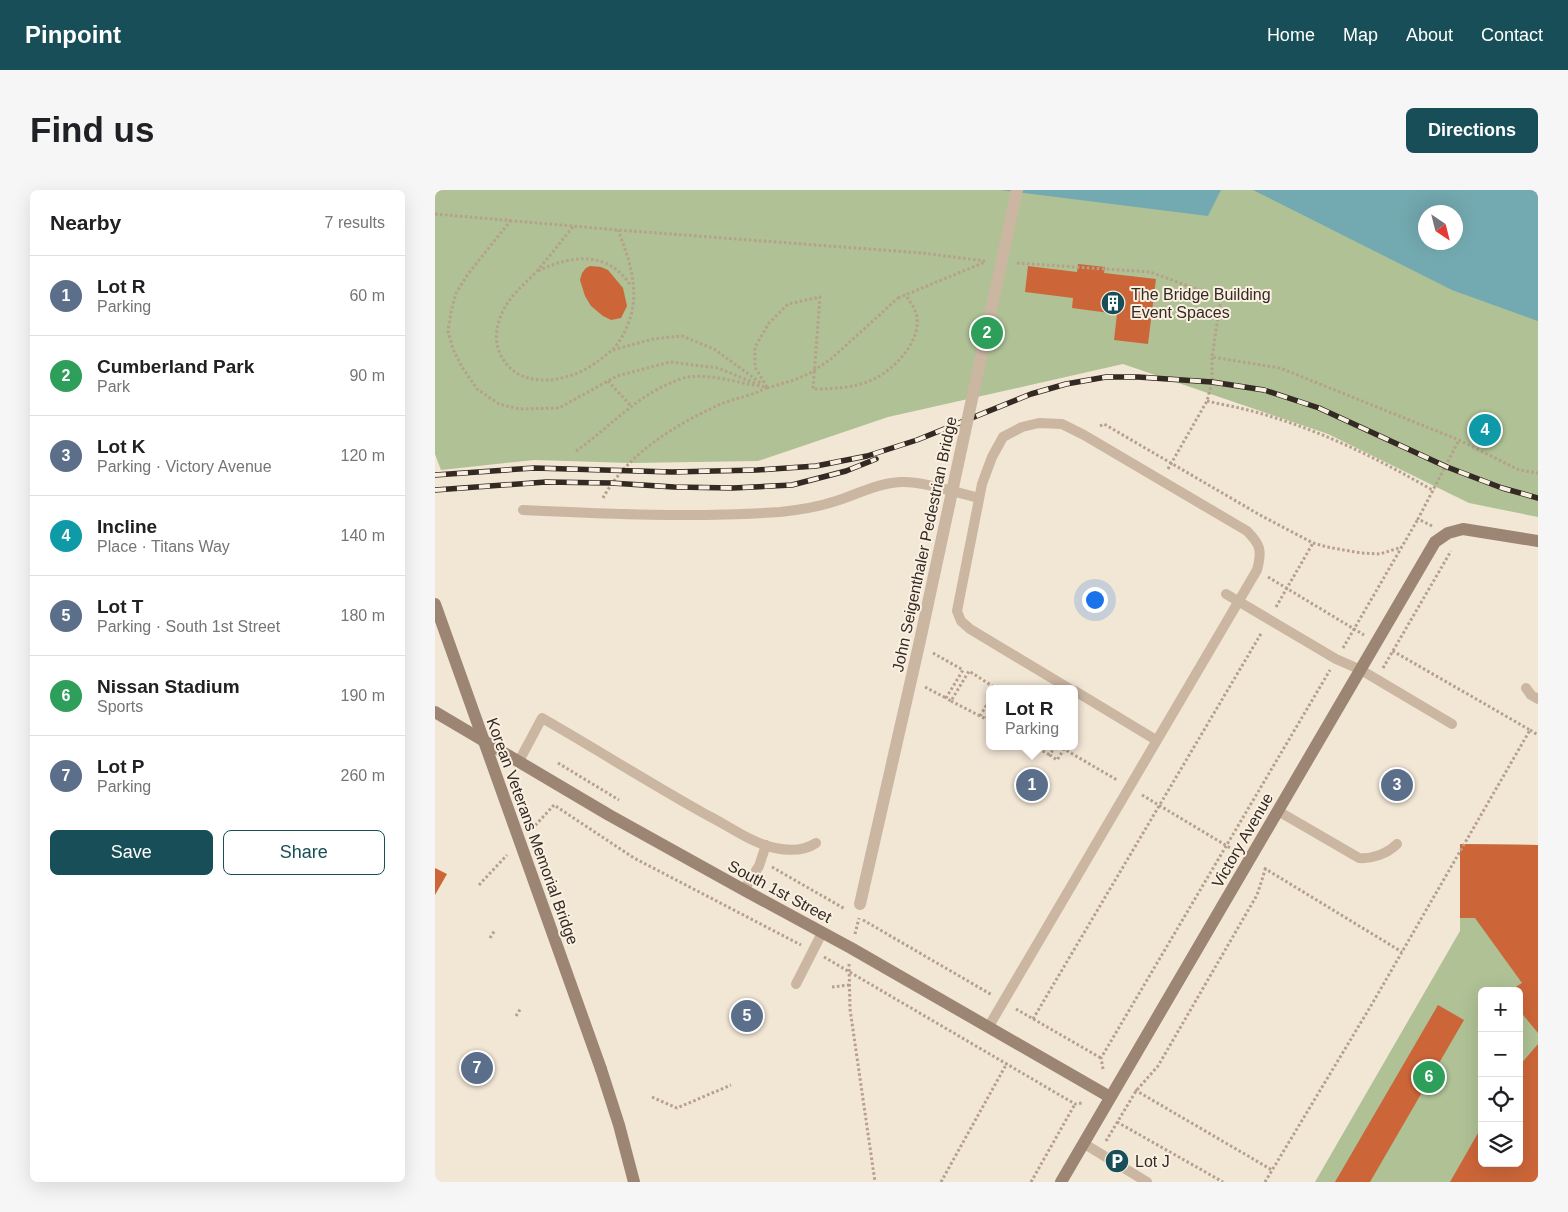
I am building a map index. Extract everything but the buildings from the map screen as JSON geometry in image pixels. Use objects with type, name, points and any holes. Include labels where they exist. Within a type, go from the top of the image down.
[{"type":"street","name":"John Seigenthaler Pedestrian Bridge","points":[[860,904],[919,645],[1017,190]]},
{"type":"street","points":[[1441,537],[1455,530],[1463,529],[1538,541]]},
{"type":"street","name":"Victory Avenue","points":[[1061,1182],[1435,542],[1441,537]]},
{"type":"street","name":"Korean Veterans Memorial Bridge","points":[[435,604],[601,1069],[619,1125],[634,1182]]},
{"type":"street","name":"South 1st Street","points":[[435,712],[609,815],[851,948],[1110,1097]]},
{"type":"lane","points":[[989,1026],[1257,570],[1261,556],[1258,541],[1247,531],[1084,435],[1062,424],[1039,422],[1021,427],[1003,438],[986,470],[957,611],[958,616],[970,630],[1063,685]]},
{"type":"lane","points":[[523,510],[722,515],[789,511],[820,505],[873,487],[903,482],[979,498]]},
{"type":"lane","points":[[1226,594],[1452,724]]},
{"type":"lane","points":[[1526,688],[1531,695],[1538,699]]},
{"type":"lane","points":[[1078,693],[1156,740]]},
{"type":"lane","points":[[519,761],[542,718],[669,793],[766,845],[784,850],[794,850],[816,843]]},
{"type":"lane","points":[[1278,811],[1359,858],[1386,853],[1397,844]]},
{"type":"lane","points":[[744,890],[761,860],[766,845]]},
{"type":"lane","points":[[795,984],[822,933]]},
{"type":"lane","points":[[1083,1143],[1147,1182]]},
{"type":"path","points":[[511,220],[468,274],[456,293],[448,331],[453,349],[462,367],[477,389],[499,404],[519,409],[559,408],[617,376],[670,362],[718,368],[767,388]]},
{"type":"path","points":[[574,226],[536,272],[513,294],[502,311],[497,328],[496,344],[501,358],[509,369],[521,376],[536,381],[573,375],[592,365],[612,350],[626,330],[632,311],[633,288],[630,261],[618,230]]},
{"type":"path","points":[[536,272],[551,265],[575,258],[590,258],[605,262],[625,276],[633,288]]},
{"type":"path","points":[[599,513],[602,500],[611,483],[635,458],[654,442],[681,424],[722,404],[811,373],[831,360],[905,294],[986,262]]},
{"type":"path","points":[[767,388],[755,367],[755,347],[769,323],[788,304],[820,297],[813,389],[836,389],[874,379],[893,365],[909,347],[915,334],[917,320],[914,308],[905,294]]},
{"type":"path","points":[[612,350],[653,339],[682,336],[714,349],[767,388]]},
{"type":"path","points":[[1160,480],[1207,401],[1212,382],[1212,357]]},
{"type":"path","points":[[576,451],[595,438],[631,406],[658,388],[686,377],[721,377],[767,388]]},
{"type":"path","points":[[607,381],[631,406]]},
{"type":"path","points":[[1207,401],[1259,413],[1311,430],[1394,468],[1434,491]]},
{"type":"path","points":[[1084,435],[1104,424],[1313,543],[1361,553],[1380,554],[1402,546]]},
{"type":"path","points":[[1103,1069],[1101,1058],[1419,519],[1459,440]]},
{"type":"path","points":[[1419,519],[1434,527],[1441,537]]},
{"type":"path","points":[[1033,1019],[1313,543]]},
{"type":"path","points":[[1257,570],[1354,629]]},
{"type":"path","points":[[1377,642],[1538,735]]},
{"type":"path","points":[[919,645],[963,670],[946,698]]},
{"type":"path","points":[[1376,679],[1393,651]]},
{"type":"path","points":[[951,701],[969,671],[991,685]]},
{"type":"path","points":[[911,680],[986,719]]},
{"type":"path","points":[[980,716],[986,706]]},
{"type":"path","points":[[1265,1182],[1402,952],[1530,730]]},
{"type":"path","points":[[1041,750],[1057,760],[1063,750]]},
{"type":"path","points":[[1050,755],[1053,750]]},
{"type":"path","points":[[1066,750],[1159,804],[1402,952]]},
{"type":"path","points":[[554,805],[634,858],[813,951],[1075,1104],[1082,1103]]},
{"type":"path","points":[[761,860],[1101,1058]]},
{"type":"path","points":[[1099,1153],[1136,1091],[1158,1066],[1233,938],[1257,895],[1267,862]]},
{"type":"path","points":[[860,904],[859,918],[851,948],[849,972],[850,1009],[875,1182]]},
{"type":"path","points":[[489,938],[495,930]]},
{"type":"path","points":[[832,987],[849,985]]},
{"type":"path","points":[[516,1016],[521,1008]]},
{"type":"path","points":[[941,1182],[1007,1063]]},
{"type":"path","points":[[652,1097],[677,1108],[731,1085]]},
{"type":"path","points":[[1132,1088],[1272,1170]]},
{"type":"path","points":[[1031,1182],[1075,1104]]},
{"type":"path","points":[[1116,1122],[1223,1182]]},
{"type":"green space","points":[[435,190],[1259,190],[1538,302],[1538,517],[1469,503],[1328,434],[1123,364],[888,417],[758,461],[631,463],[534,460],[441,470],[435,454]]},
{"type":"green space","points":[[1460,844],[1538,845],[1538,1182],[1315,1182],[1460,931]]},
{"type":"water","points":[[1001,190],[1221,190],[1208,216]]},
{"type":"water","points":[[1253,190],[1538,190],[1538,321],[1452,290]]},
{"type":"railway","points":[[435,475],[534,468],[672,472],[757,470],[816,466],[867,456],[917,440],[1031,394],[1066,384],[1106,377],[1138,377],[1212,382],[1264,390],[1319,408],[1447,467],[1502,488],[1538,498]]},
{"type":"railway","points":[[435,490],[546,482],[733,488],[792,485],[846,471],[876,459]]},
{"type":"place","name":"The Bridge Building Event Spaces","points":[[1113,303]]},
{"type":"place","name":"Cumberland Park","points":[[987,333]]},
{"type":"place","name":"Incline","points":[[1485,430]]},
{"type":"place","name":"Lot R","points":[[1032,785]]},
{"type":"place","name":"Lot K","points":[[1397,785]]},
{"type":"place","name":"Lot T","points":[[747,1016]]},
{"type":"place","name":"Lot P","points":[[477,1068]]},
{"type":"place","name":"Nissan Stadium","points":[[1429,1077]]},
{"type":"place","name":"Lot J","points":[[1117,1161]]}]
